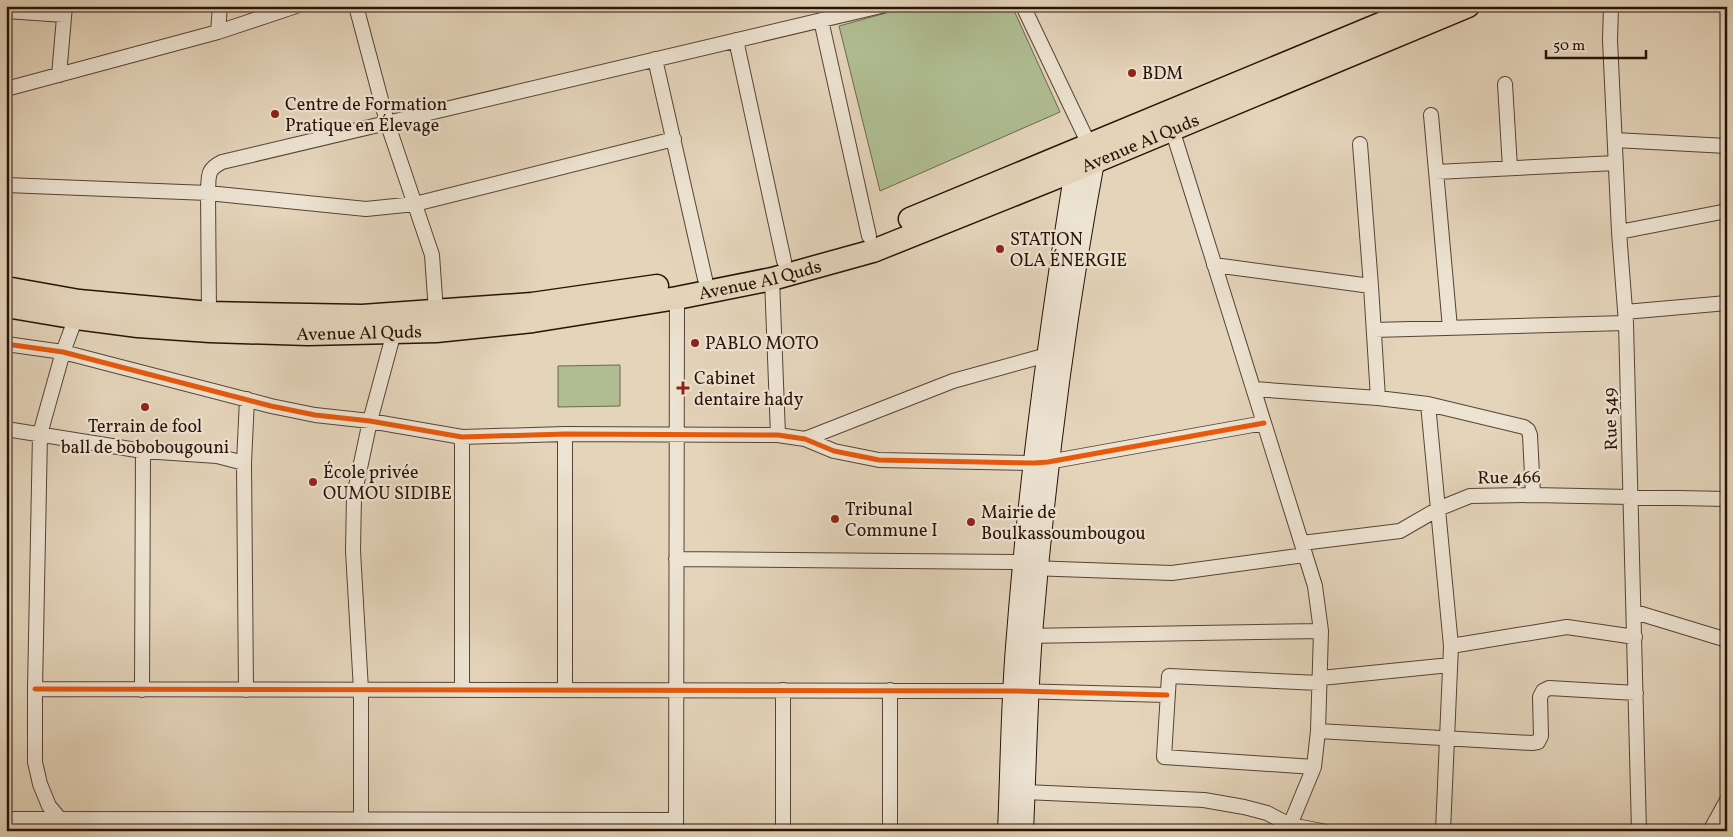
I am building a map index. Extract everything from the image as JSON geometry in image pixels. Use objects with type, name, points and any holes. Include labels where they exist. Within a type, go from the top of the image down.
[{"type":"main road","name":"Avenue Al Quds","points":[[6,288],[138,326],[210,331],[308,334],[436,331],[533,321],[676,298],[778,270],[873,251],[1085,153],[1424,6]]},
{"type":"main road","name":"Avenue Al Quds","points":[[6,306],[78,310],[362,316],[532,304],[778,270],[1085,153],[1172,129],[1468,6]]},
{"type":"main road","points":[[1041,462],[1047,355],[1085,153]]},
{"type":"main road","points":[[1008,831],[1022,691],[1025,566],[1076,262],[1085,153]]},
{"type":"main road","points":[[1022,691],[1025,792],[1023,831]]},
{"type":"street","points":[[218,32],[220,6]]},
{"type":"street","points":[[6,90],[218,32],[296,6]]},
{"type":"street","points":[[356,6],[387,122],[432,255],[436,312]]},
{"type":"street","points":[[209,313],[209,174],[212,167],[222,162],[881,6]]},
{"type":"street","points":[[1024,6],[1085,153]]},
{"type":"street","name":"Rue 549","points":[[1611,6],[1610,40],[1625,317],[1635,612],[1639,831]]},
{"type":"street","points":[[6,11],[64,11],[59,75]]},
{"type":"street","points":[[821,20],[869,236]]},
{"type":"street","points":[[736,40],[778,270],[778,435]]},
{"type":"street","points":[[655,59],[706,279]]},
{"type":"street","points":[[1505,84],[1510,168]]},
{"type":"street","points":[[1431,115],[1450,328]]},
{"type":"street","points":[[1172,129],[1315,586],[1321,631],[1321,681],[1314,767],[1287,828]]},
{"type":"street","points":[[6,185],[208,193],[366,210],[415,204],[674,139]]},
{"type":"street","points":[[1615,140],[1727,146]]},
{"type":"street","points":[[1360,144],[1372,286],[1378,398]]},
{"type":"street","points":[[1436,172],[1616,163]]},
{"type":"street","points":[[1619,232],[1727,211]]},
{"type":"street","points":[[1214,265],[1372,286]]},
{"type":"street","points":[[6,819],[66,825],[676,825],[676,298]]},
{"type":"street","points":[[1374,330],[1450,328],[1625,317],[1727,303]]},
{"type":"street","points":[[66,825],[49,806],[40,784],[35,762],[40,434],[63,352],[78,310]]},
{"type":"street","points":[[361,825],[361,690],[353,551],[354,496],[370,421],[394,332]]},
{"type":"street","points":[[6,344],[63,352],[315,415],[370,421],[462,437],[565,434],[778,435],[805,439],[834,451],[880,460],[1041,462],[1264,423]]},
{"type":"street","points":[[805,439],[953,381],[1047,355]]},
{"type":"street","points":[[1254,388],[1428,404],[1524,427],[1530,435],[1532,495]]},
{"type":"street","points":[[246,690],[244,463],[247,399]]},
{"type":"street","points":[[1428,404],[1450,646],[1443,831]]},
{"type":"street","points":[[6,429],[143,452],[217,456],[244,463]]},
{"type":"street","points":[[565,434],[565,690]]},
{"type":"street","points":[[462,437],[462,690]]},
{"type":"street","points":[[142,690],[143,452]]},
{"type":"street","name":"Rue 466","points":[[676,559],[1025,566],[1172,573],[1400,530],[1438,509],[1470,496],[1631,496],[1727,499]]},
{"type":"street","points":[[1635,612],[1727,640]]},
{"type":"street","points":[[1450,646],[1567,627],[1635,637]]},
{"type":"street","points":[[1024,636],[1321,631]]},
{"type":"street","points":[[1314,767],[1164,757],[1169,676],[1321,681],[1450,665]]},
{"type":"street","points":[[1318,731],[1532,743],[1538,742],[1541,736],[1540,697],[1543,691],[1549,688],[1636,693]]},
{"type":"street","points":[[35,690],[890,690],[1168,695]]},
{"type":"street","points":[[783,690],[783,831]]},
{"type":"street","points":[[890,690],[890,831]]},
{"type":"street","points":[[1025,792],[1204,800],[1267,813],[1287,828],[1322,831]]},
{"type":"street","points":[[1710,831],[1727,800]]},
{"type":"green space","points":[[911,6],[1012,6],[1060,112],[880,191],[839,26]]},
{"type":"green space","points":[[620,365],[620,406],[558,407],[558,366]]},
{"type":"green space","points":[[556,823],[556,831],[372,831],[372,827]]},
{"type":"cycle path","points":[[6,344],[63,352],[271,406],[315,415],[370,421],[462,437],[565,434],[778,435],[805,439],[834,451],[879,460],[1034,463],[1264,423]]},
{"type":"cycle path","points":[[35,689],[1014,691],[1167,695]]},
{"type":"place","name":"BDM","points":[[1132,73]]},
{"type":"place","name":"Centre de Formation Pratique en Élevage","points":[[275,114]]},
{"type":"place","name":"STATION OLA ÉNERGIE","points":[[1000,249]]},
{"type":"place","name":"PABLO MOTO","points":[[695,343]]},
{"type":"place","name":"Cabinet dentaire hady","points":[[683,388]]},
{"type":"place","name":"Terrain de fool ball de bobobougouni","points":[[145,407]]},
{"type":"place","name":"École privée OUMOU SIDIBE","points":[[313,482]]},
{"type":"place","name":"Tribunal Commune I","points":[[835,519]]},
{"type":"place","name":"Mairie de Boulkassoumbougou","points":[[971,522]]}]
